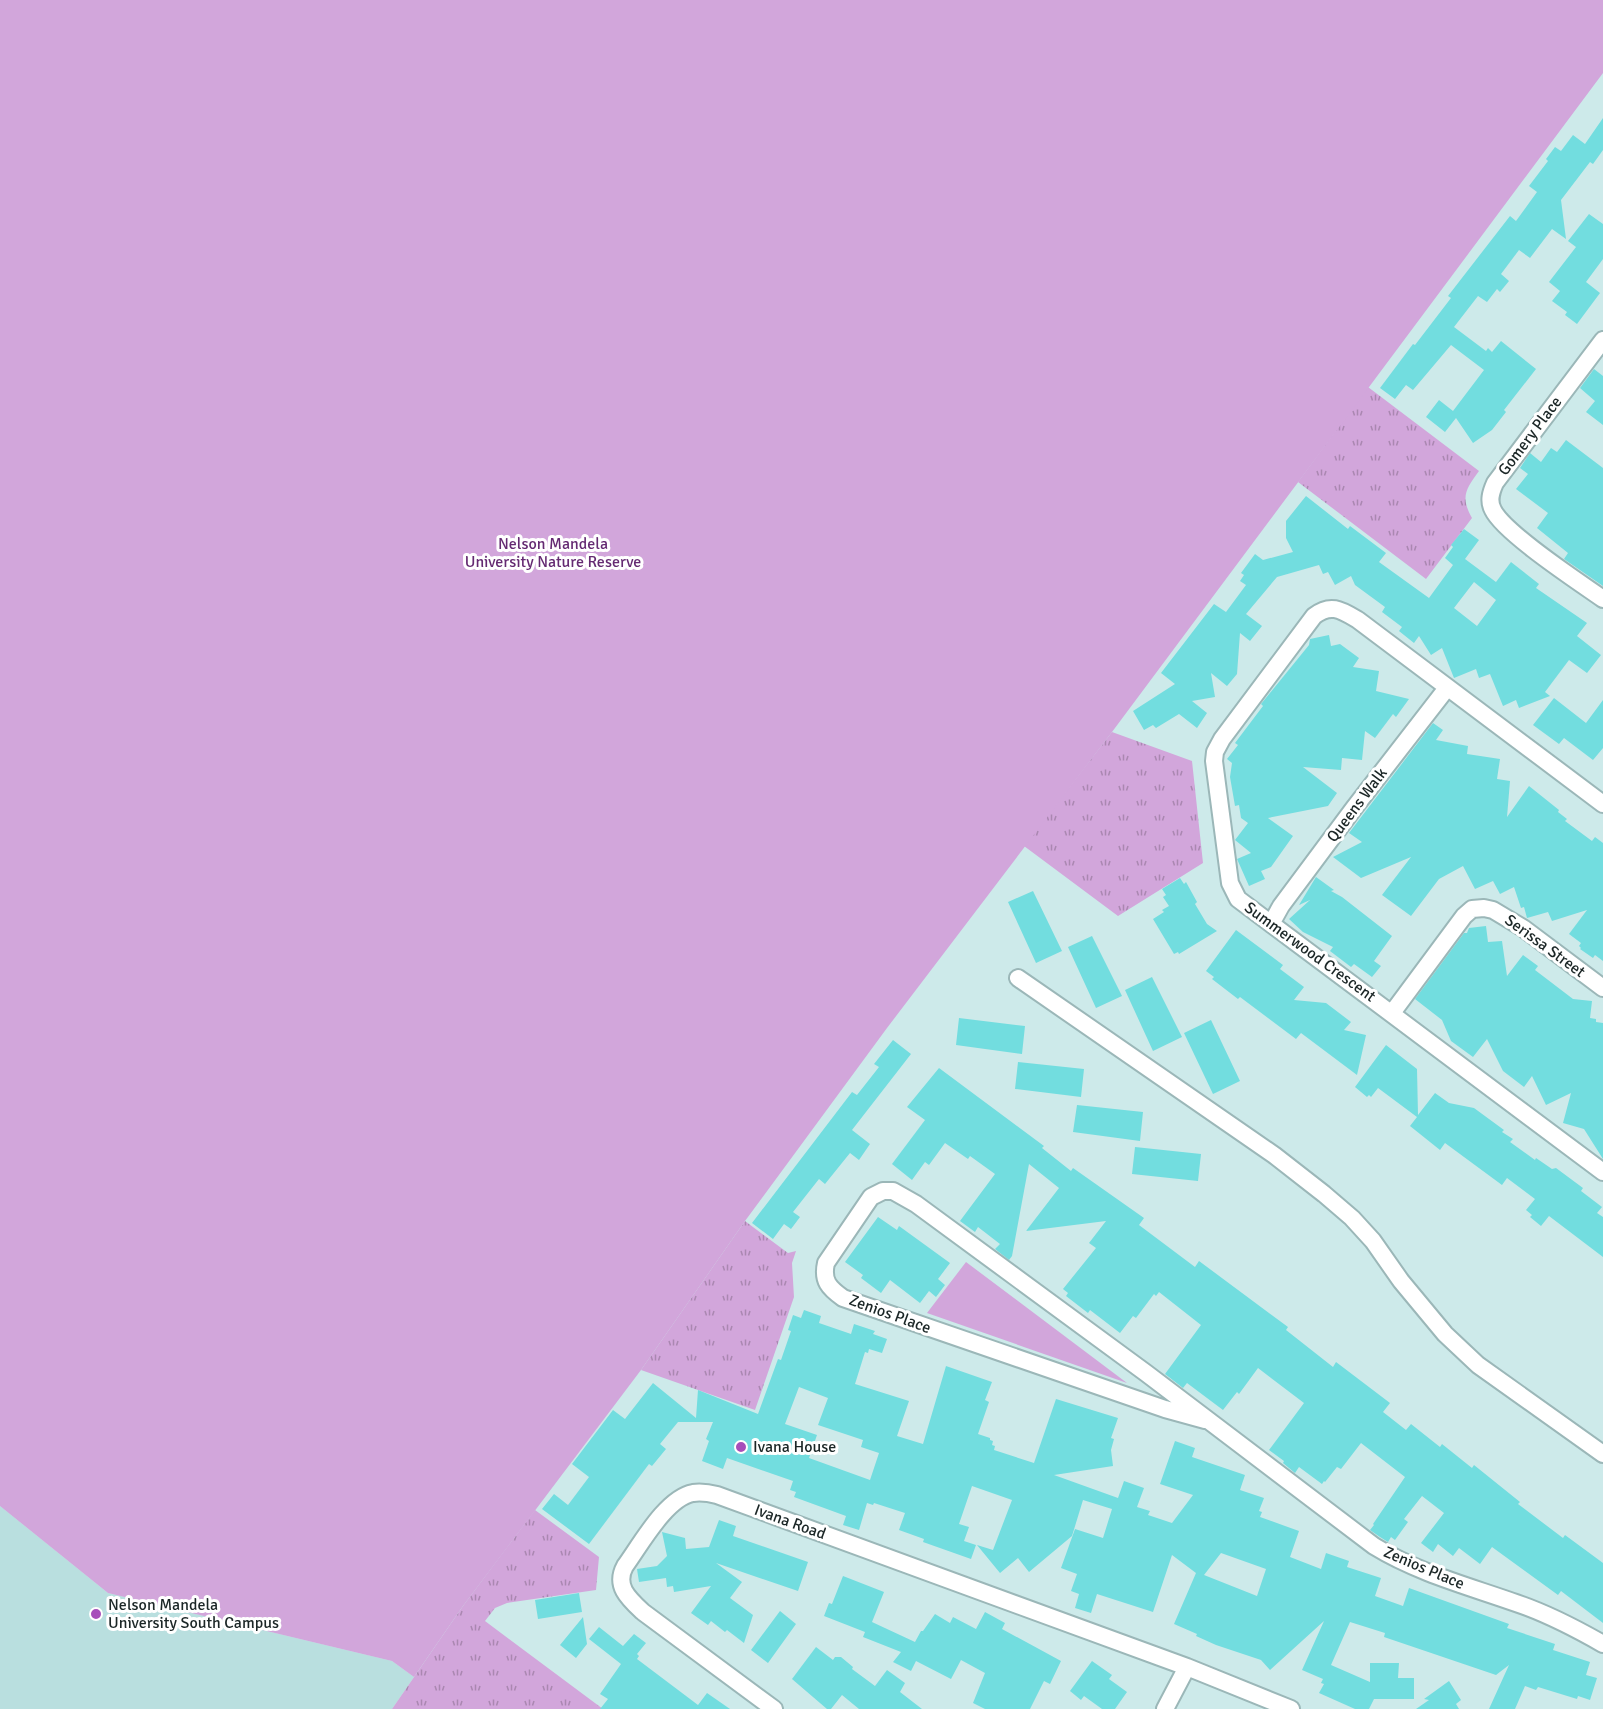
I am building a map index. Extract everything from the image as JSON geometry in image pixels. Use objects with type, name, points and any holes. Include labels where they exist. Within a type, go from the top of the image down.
[{"type":"street","name":"Gomery Place","points":[[1603,340],[1495,483],[1490,499],[1492,510],[1509,530],[1603,599]]},
{"type":"street","name":"Summerwood Crescent","points":[[1603,804],[1358,620],[1343,611],[1332,609],[1323,610],[1314,616],[1222,739],[1215,752],[1214,761],[1230,883],[1238,899],[1603,1172]]},
{"type":"street","name":"Queens Walk","points":[[1271,924],[1281,906],[1354,808],[1447,688]]},
{"type":"street","name":"Serissa Street","points":[[1392,1013],[1464,916],[1472,909],[1493,910],[1523,928],[1603,988]]},
{"type":"street","points":[[1018,978],[1274,1155],[1324,1194],[1352,1218],[1373,1241],[1411,1293],[1460,1350],[1603,1454]]},
{"type":"street","name":"Zenios Place","points":[[1205,1419],[1165,1409],[843,1298],[826,1284],[823,1273],[826,1263],[871,1197],[883,1191],[893,1191],[916,1204],[1146,1372],[1205,1419],[1250,1450],[1391,1557],[1560,1620],[1603,1644]]},
{"type":"street","name":"Ivana Road","points":[[774,1709],[643,1612],[631,1602],[621,1587],[621,1574],[625,1566],[662,1514],[677,1499],[693,1493],[717,1495],[1187,1667],[1291,1709]]},
{"type":"street","points":[[1165,1709],[1187,1667]]},
{"type":"shaded area","name":"Nelson Mandela University South Campus","points":[[0,1506],[108,1593],[392,1661],[414,1677],[392,1709],[0,1709]]},
{"type":"green space","name":"Nelson Mandela University Nature Reserve","points":[[0,0],[1603,0],[1603,73],[1112,732],[887,1028],[745,1221],[641,1370],[463,1606],[414,1677],[392,1661],[108,1593],[0,1506]]},
{"type":"green space","points":[[1368,387],[1479,471],[1466,493],[1466,504],[1472,518],[1426,579],[1298,482]]},
{"type":"green space","points":[[1112,732],[1192,761],[1203,863],[1118,916],[1024,846]]},
{"type":"green space","points":[[745,1221],[788,1253],[796,1251],[792,1263],[794,1297],[755,1410],[641,1370]]},
{"type":"green space","points":[[966,1262],[1127,1383],[927,1313]]},
{"type":"green space","points":[[535,1510],[599,1557],[596,1590],[507,1603],[495,1608],[485,1621],[603,1709],[392,1709],[463,1606]]},
{"type":"building","points":[[1603,118],[1603,150],[1593,164],[1590,162],[1561,200],[1566,239],[1552,229],[1530,258],[1519,250],[1501,274],[1509,281],[1500,292],[1497,289],[1487,302],[1478,296],[1454,327],[1486,351],[1488,348],[1492,352],[1501,341],[1536,369],[1504,410],[1506,412],[1492,430],[1473,443],[1456,418],[1445,432],[1426,417],[1439,400],[1453,411],[1484,370],[1451,345],[1413,390],[1406,385],[1395,399],[1380,388],[1451,298],[1448,296],[1510,216],[1516,221],[1537,192],[1529,186],[1548,161],[1546,159],[1555,147],[1561,151],[1573,135],[1585,144]]},
{"type":"building","points":[[1589,214],[1603,224],[1603,259],[1586,282],[1600,293],[1577,324],[1565,315],[1567,312],[1552,301],[1560,291],[1549,282],[1576,247],[1568,241]]},
{"type":"building","points":[[1594,369],[1603,376],[1603,425],[1586,412],[1595,401],[1580,388]]},
{"type":"building","points":[[1566,440],[1603,468],[1603,586],[1564,559],[1568,553],[1537,528],[1548,513],[1516,489],[1528,474],[1520,468],[1530,453],[1541,462],[1551,448],[1557,452]]},
{"type":"building","points":[[1306,496],[1348,529],[1350,526],[1386,553],[1379,562],[1429,598],[1453,565],[1445,558],[1453,547],[1451,545],[1464,529],[1479,540],[1465,559],[1496,582],[1511,562],[1539,584],[1536,588],[1587,623],[1577,636],[1601,655],[1587,673],[1569,660],[1545,692],[1550,696],[1519,708],[1516,700],[1503,706],[1490,674],[1479,678],[1476,669],[1454,678],[1442,648],[1431,655],[1419,636],[1414,643],[1399,631],[1402,627],[1382,612],[1385,607],[1355,585],[1351,576],[1335,585],[1328,572],[1323,574],[1319,565],[1277,577],[1246,614],[1262,626],[1250,641],[1240,633],[1237,674],[1227,686],[1211,673],[1215,697],[1192,701],[1207,713],[1197,728],[1179,714],[1156,728],[1153,725],[1144,730],[1133,711],[1175,684],[1161,673],[1214,604],[1226,612],[1246,585],[1240,581],[1244,575],[1241,573],[1255,554],[1263,560],[1293,552],[1286,538],[1286,521]],"holes":[[[1474,582],[1496,600],[1477,626],[1454,608]]]},
{"type":"building","points":[[1329,635],[1331,646],[1340,644],[1359,658],[1353,667],[1379,671],[1376,691],[1409,699],[1396,717],[1393,714],[1375,738],[1365,731],[1362,760],[1342,758],[1341,770],[1303,767],[1337,793],[1328,806],[1268,818],[1293,836],[1271,867],[1261,871],[1265,879],[1249,886],[1237,859],[1251,853],[1235,840],[1248,823],[1241,818],[1239,805],[1235,806],[1230,777],[1232,763],[1227,759],[1238,745],[1235,743],[1263,706],[1261,704],[1309,645],[1310,639]]},
{"type":"building","points":[[1554,698],[1586,723],[1603,700],[1603,748],[1593,760],[1564,738],[1559,744],[1533,725]]},
{"type":"building","points":[[1433,723],[1443,730],[1436,740],[1468,746],[1467,754],[1500,759],[1497,779],[1510,781],[1507,817],[1529,786],[1559,810],[1558,812],[1567,819],[1565,821],[1592,841],[1595,837],[1603,843],[1603,961],[1595,955],[1593,958],[1580,949],[1581,943],[1569,934],[1587,910],[1552,921],[1548,912],[1527,918],[1514,887],[1500,894],[1493,881],[1475,889],[1463,866],[1439,879],[1411,916],[1382,895],[1411,857],[1361,878],[1333,857],[1362,842],[1349,833]]},
{"type":"building","points":[[1316,877],[1334,890],[1331,891],[1392,936],[1374,961],[1381,966],[1372,977],[1354,964],[1351,967],[1330,951],[1333,947],[1303,932],[1289,919],[1310,900],[1299,905]]},
{"type":"building","points":[[1180,878],[1184,884],[1186,882],[1207,924],[1217,931],[1179,954],[1178,952],[1174,954],[1153,919],[1169,906],[1163,897],[1166,895],[1162,889]]},
{"type":"building","points":[[1033,891],[1062,951],[1036,963],[1008,902]]},
{"type":"building","points":[[1486,926],[1488,942],[1502,941],[1507,976],[1523,955],[1538,966],[1535,970],[1573,999],[1592,1001],[1590,1018],[1603,1023],[1603,1159],[1584,1129],[1563,1123],[1571,1093],[1546,1105],[1532,1076],[1524,1087],[1503,1071],[1487,1039],[1473,1057],[1451,1041],[1442,1020],[1415,999],[1464,933],[1467,933],[1469,928]]},
{"type":"building","points":[[1236,930],[1283,965],[1280,969],[1304,987],[1294,1000],[1326,1003],[1351,1022],[1344,1030],[1366,1035],[1357,1075],[1301,1033],[1296,1039],[1212,979],[1214,977],[1206,971]]},
{"type":"building","points":[[1092,936],[1122,996],[1096,1008],[1068,947]]},
{"type":"building","points":[[1152,977],[1182,1037],[1153,1051],[1125,990]]},
{"type":"building","points":[[959,1018],[1025,1026],[1022,1054],[956,1045]]},
{"type":"building","points":[[1211,1020],[1240,1081],[1213,1094],[1184,1033]]},
{"type":"building","points":[[893,1040],[911,1054],[852,1130],[870,1144],[859,1160],[850,1153],[825,1184],[819,1179],[793,1212],[800,1217],[791,1229],[784,1224],[773,1239],[752,1223],[852,1092],[857,1095],[879,1067],[874,1064]]},
{"type":"building","points":[[1386,1045],[1417,1069],[1418,1115],[1435,1093],[1449,1103],[1474,1108],[1504,1130],[1502,1132],[1513,1139],[1510,1142],[1535,1160],[1536,1158],[1552,1169],[1556,1168],[1583,1188],[1581,1191],[1602,1207],[1597,1213],[1603,1217],[1603,1257],[1549,1216],[1541,1226],[1530,1217],[1532,1215],[1526,1210],[1535,1199],[1507,1178],[1502,1185],[1445,1143],[1440,1150],[1410,1126],[1417,1117],[1378,1088],[1371,1097],[1369,1095],[1367,1097],[1355,1087]]},
{"type":"building","points":[[1018,1062],[1084,1069],[1081,1097],[1015,1089]]},
{"type":"building","points":[[939,1068],[1044,1146],[1042,1148],[1071,1171],[1073,1168],[1144,1218],[1139,1225],[1195,1267],[1199,1261],[1288,1327],[1286,1330],[1333,1367],[1336,1362],[1390,1403],[1383,1412],[1406,1430],[1411,1424],[1440,1447],[1442,1444],[1472,1468],[1474,1465],[1520,1502],[1518,1504],[1563,1538],[1565,1535],[1603,1563],[1603,1623],[1561,1591],[1558,1595],[1492,1547],[1480,1564],[1459,1548],[1453,1556],[1438,1544],[1433,1552],[1421,1543],[1444,1513],[1422,1496],[1404,1519],[1408,1522],[1395,1540],[1391,1537],[1388,1542],[1370,1530],[1405,1477],[1361,1443],[1341,1469],[1337,1467],[1322,1484],[1299,1467],[1295,1473],[1269,1450],[1304,1403],[1258,1368],[1239,1394],[1237,1392],[1223,1410],[1187,1383],[1183,1388],[1165,1374],[1201,1325],[1159,1292],[1156,1296],[1154,1294],[1136,1318],[1133,1316],[1120,1333],[1090,1310],[1088,1313],[1066,1296],[1068,1293],[1063,1289],[1096,1248],[1089,1243],[1106,1221],[1026,1231],[1059,1188],[1029,1164],[1012,1256],[1009,1260],[995,1249],[1000,1244],[978,1227],[975,1232],[960,1221],[995,1174],[970,1156],[968,1159],[945,1143],[929,1165],[925,1162],[912,1180],[892,1164],[925,1120],[907,1107]]},
{"type":"building","points":[[1077,1105],[1143,1112],[1140,1141],[1073,1132]]},
{"type":"building","points":[[1135,1147],[1201,1154],[1198,1181],[1132,1174]]},
{"type":"building","points":[[878,1217],[897,1230],[899,1226],[950,1263],[938,1279],[945,1285],[936,1297],[929,1291],[920,1303],[890,1280],[881,1293],[861,1278],[863,1275],[845,1262]]},
{"type":"building","points":[[804,1310],[821,1316],[819,1323],[851,1334],[854,1324],[875,1331],[873,1334],[887,1339],[882,1353],[869,1349],[868,1353],[865,1352],[855,1384],[909,1401],[897,1436],[923,1444],[946,1366],[992,1382],[985,1400],[989,1402],[978,1434],[993,1441],[994,1450],[1034,1463],[1056,1399],[1118,1418],[1111,1438],[1114,1439],[1111,1450],[1113,1466],[1054,1475],[1118,1498],[1124,1481],[1144,1488],[1137,1507],[1150,1511],[1148,1515],[1172,1523],[1193,1495],[1160,1484],[1175,1441],[1195,1448],[1192,1457],[1245,1475],[1240,1490],[1264,1498],[1259,1511],[1262,1512],[1260,1517],[1299,1531],[1290,1557],[1321,1569],[1326,1553],[1349,1561],[1347,1567],[1381,1578],[1375,1596],[1403,1606],[1409,1588],[1509,1624],[1507,1628],[1555,1644],[1553,1650],[1590,1662],[1586,1675],[1597,1678],[1590,1700],[1525,1686],[1515,1709],[1489,1709],[1509,1665],[1496,1675],[1384,1637],[1385,1633],[1350,1622],[1331,1665],[1370,1682],[1370,1663],[1399,1663],[1398,1678],[1414,1678],[1414,1699],[1374,1699],[1369,1709],[1355,1709],[1319,1693],[1324,1684],[1321,1683],[1323,1679],[1302,1670],[1324,1621],[1270,1670],[1261,1660],[1216,1645],[1174,1624],[1196,1573],[1172,1555],[1153,1612],[1097,1594],[1091,1613],[1075,1608],[1079,1594],[1071,1591],[1077,1574],[1061,1568],[1075,1529],[1103,1538],[1112,1509],[1083,1500],[1072,1536],[1029,1572],[1018,1558],[1000,1573],[977,1545],[993,1550],[1012,1500],[972,1486],[959,1524],[969,1527],[964,1541],[976,1545],[971,1559],[923,1542],[924,1539],[899,1530],[905,1513],[874,1503],[873,1505],[867,1503],[859,1530],[843,1525],[846,1516],[794,1497],[796,1492],[790,1490],[793,1481],[727,1458],[723,1469],[702,1461],[709,1441],[706,1439],[713,1422],[678,1422],[660,1444],[666,1449],[652,1466],[649,1464],[589,1544],[542,1509],[554,1494],[568,1505],[589,1477],[572,1464],[613,1410],[625,1419],[653,1383],[696,1418],[698,1390],[758,1414],[778,1359],[781,1360],[791,1331],[788,1330],[793,1315],[801,1318]],"holes":[[[799,1387],[828,1398],[818,1425],[863,1440],[861,1447],[879,1453],[870,1480],[809,1458],[817,1435],[785,1424]],[[1221,1553],[1266,1569],[1257,1596],[1204,1575]]]},
{"type":"building","points":[[719,1520],[736,1526],[733,1536],[808,1562],[798,1591],[716,1563],[742,1582],[730,1598],[753,1615],[744,1643],[727,1630],[725,1632],[711,1621],[708,1625],[691,1613],[711,1586],[674,1592],[673,1586],[667,1587],[666,1578],[639,1582],[637,1569],[657,1566],[667,1556],[662,1532],[685,1538],[686,1549],[709,1547]]},
{"type":"building","points":[[843,1576],[884,1592],[872,1622],[915,1642],[935,1614],[950,1623],[953,1617],[976,1629],[985,1612],[1005,1623],[1002,1629],[1061,1661],[1050,1684],[1044,1681],[1030,1709],[985,1709],[973,1703],[985,1673],[961,1660],[951,1679],[916,1661],[911,1671],[893,1662],[901,1652],[863,1637],[865,1632],[824,1616],[829,1603],[832,1604]]},
{"type":"building","points":[[579,1593],[582,1612],[538,1619],[535,1600]]},
{"type":"building","points":[[780,1611],[796,1624],[768,1663],[751,1650]]},
{"type":"building","points":[[583,1617],[587,1644],[576,1658],[560,1645]]},
{"type":"building","points":[[599,1627],[623,1646],[634,1634],[646,1643],[637,1654],[639,1656],[637,1659],[698,1705],[707,1693],[730,1709],[600,1709],[608,1699],[600,1694],[621,1664],[589,1639]]},
{"type":"building","points":[[816,1647],[833,1660],[835,1657],[841,1657],[853,1667],[852,1669],[875,1686],[887,1670],[905,1683],[900,1692],[922,1709],[859,1709],[842,1695],[831,1709],[827,1709],[792,1679]]},
{"type":"building","points":[[1092,1661],[1112,1675],[1109,1679],[1127,1692],[1115,1709],[1102,1709],[1084,1696],[1081,1700],[1070,1691]]},
{"type":"building","points":[[1449,1681],[1461,1700],[1456,1704],[1459,1709],[1416,1709],[1429,1700],[1424,1699]]},
{"type":"place","name":"Ivana House","points":[[741,1447]]},
{"type":"place","name":"Nelson Mandela University South Campus","points":[[96,1614]]}]
